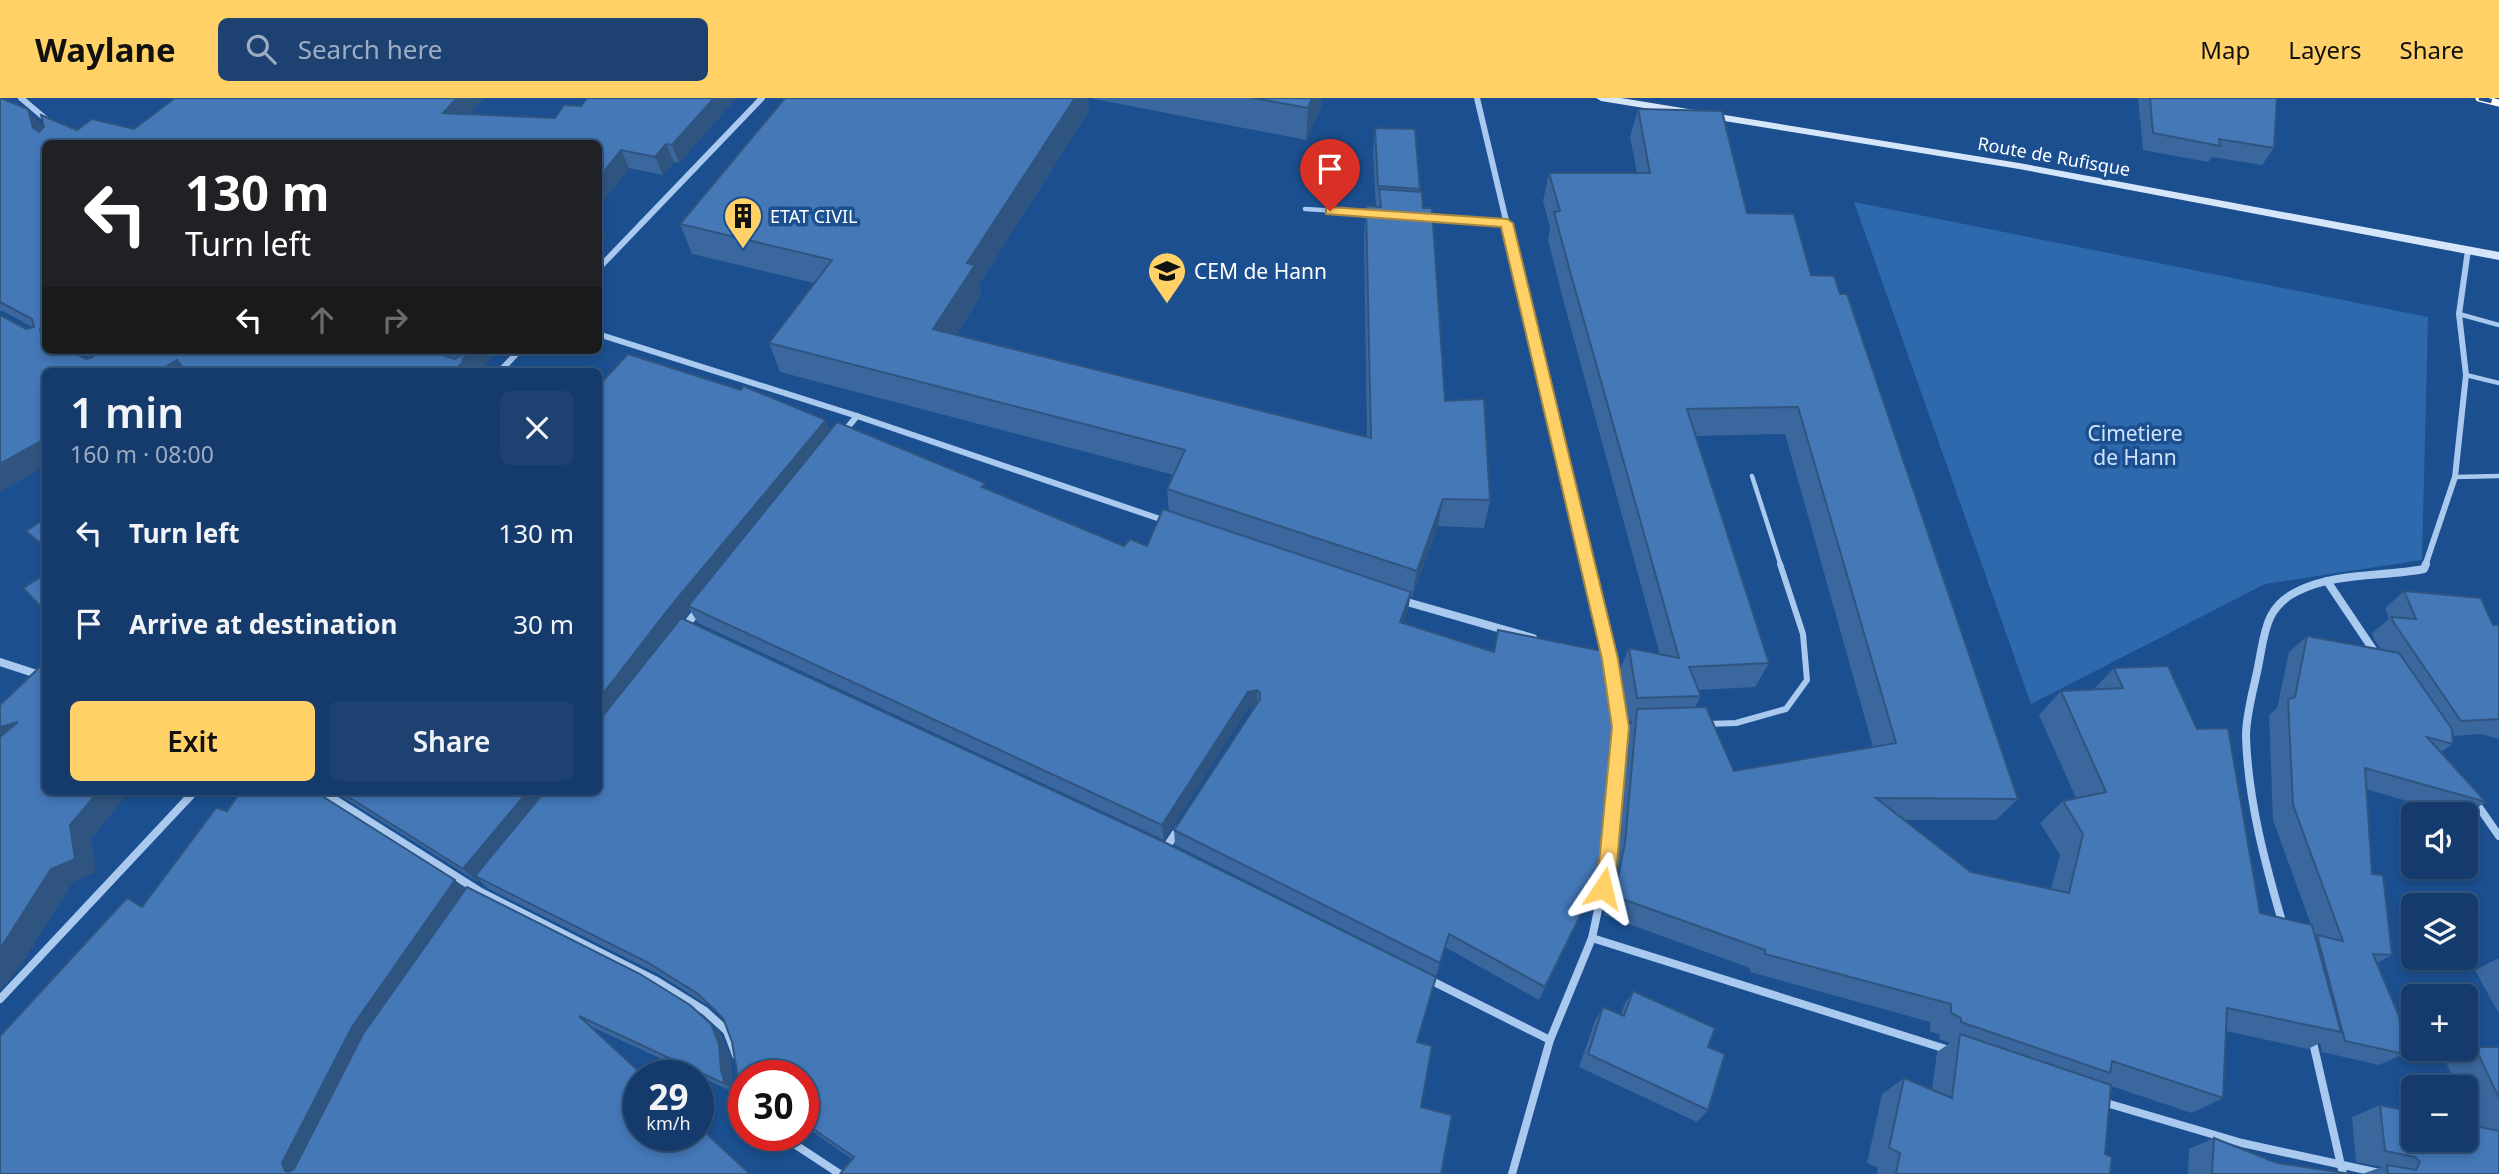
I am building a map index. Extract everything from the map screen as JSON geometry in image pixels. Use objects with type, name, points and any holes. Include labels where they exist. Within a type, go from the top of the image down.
[{"type":"main road","name":"Route de Rufisque","points":[[1601,98],[2019,166],[2499,256]]},
{"type":"street","points":[[21,98],[47,120],[50,132]]},
{"type":"street","points":[[602,265],[762,98]]},
{"type":"street","points":[[1477,98],[1612,673]]},
{"type":"street","points":[[2287,941],[2258,837],[2246,734],[2267,620],[2276,604],[2291,594],[2328,581],[2424,569],[2455,477],[2466,375],[2459,314],[2468,250]]},
{"type":"street","points":[[602,335],[857,416],[1175,524]]},
{"type":"street","points":[[503,368],[516,354]]},
{"type":"street","points":[[840,437],[857,416]]},
{"type":"street","points":[[2328,581],[2379,659]]},
{"type":"street","points":[[1386,597],[1544,641]]},
{"type":"street","points":[[678,635],[704,604]]},
{"type":"street","points":[[686,625],[699,631]]},
{"type":"street","points":[[1597,655],[1610,659]]},
{"type":"street","points":[[0,662],[42,676]]},
{"type":"street","points":[[1512,1174],[1550,1040],[1592,938],[1608,863],[1621,727],[1619,713]]},
{"type":"street","points":[[2468,792],[2499,836]]},
{"type":"street","points":[[0,999],[191,795]]},
{"type":"street","points":[[327,795],[479,891],[655,980],[705,1011],[727,1031],[737,1060]]},
{"type":"street","points":[[1166,848],[1188,814]]},
{"type":"street","points":[[1153,842],[1178,855]]},
{"type":"street","points":[[472,901],[487,881]]},
{"type":"street","points":[[1592,938],[1957,1052]]},
{"type":"street","points":[[1414,972],[1550,1040]]},
{"type":"street","points":[[2311,1033],[2342,1170]]},
{"type":"street","points":[[2098,1100],[2150,1118],[2342,1170],[2384,1174]]},
{"type":"street","points":[[805,1151],[840,1174]]},
{"type":"lane","points":[[1306,209],[1375,214]]},
{"type":"lane","points":[[1416,217],[1507,223]]},
{"type":"lane","points":[[2459,314],[2499,325]]},
{"type":"lane","points":[[2466,375],[2499,383]]},
{"type":"lane","points":[[1698,724],[1737,723],[1786,709],[1807,680],[1803,634],[1752,476]]},
{"type":"lane","points":[[2455,477],[2499,476]]},
{"type":"lane","points":[[1621,727],[1634,726]]},
{"type":"green space","name":"Cimetiere de Hann","points":[[1854,202],[2428,317],[2422,560],[2265,584],[2031,704]]},
{"type":"building","points":[[0,98],[28,109],[33,128],[39,132],[44,127],[41,115],[77,130],[92,119],[134,129],[175,98],[457,98],[443,113],[555,118],[564,105],[581,106],[587,98],[714,98],[672,145],[666,144],[655,157],[621,150],[602,174],[602,140],[42,140],[42,354],[76,354],[86,359],[93,357],[93,354],[439,354],[455,359],[462,354],[467,354],[457,368],[183,368],[177,360],[163,368],[42,368],[42,440],[0,464],[0,315],[26,329],[34,327],[32,319],[0,302]]},
{"type":"building","points":[[785,98],[1075,98],[967,263],[975,265],[933,329],[1371,438],[1366,206],[1381,207],[1379,189],[1422,192],[1423,208],[1432,208],[1445,401],[1484,399],[1490,500],[1443,499],[1417,571],[1167,489],[1185,450],[769,343],[832,260],[680,224]]},
{"type":"building","points":[[1254,98],[1312,98],[1308,108]]},
{"type":"building","points":[[2150,98],[2277,98],[2274,148],[2219,139],[2220,146],[2153,133]]},
{"type":"building","points":[[1638,109],[1722,111],[1747,213],[1794,214],[1811,275],[1834,276],[1840,294],[1847,294],[2018,799],[1876,798],[1971,872],[2069,893],[2083,834],[2063,801],[2106,792],[2061,691],[2123,688],[2114,668],[2168,666],[2197,729],[2228,728],[2260,913],[2312,925],[2341,1032],[2227,1008],[2223,1098],[2112,1061],[2110,1073],[1961,1022],[1961,1018],[1951,1013],[1951,1004],[1765,954],[1765,950],[1614,896],[1625,843],[1637,709],[1706,707],[1734,771],[1896,743],[1798,407],[1687,409],[1769,663],[1689,667],[1701,696],[1637,698],[1629,648],[1679,658],[1554,212],[1560,211],[1549,173],[1650,173]]},
{"type":"building","points":[[1375,128],[1415,129],[1420,189],[1378,186]]},
{"type":"building","points":[[628,354],[741,390],[743,386],[826,420],[671,606],[602,695],[602,382]]},
{"type":"building","points":[[837,422],[985,483],[982,487],[1124,546],[1130,539],[1147,546],[1163,509],[1411,592],[1400,622],[1494,652],[1498,630],[1612,653],[1621,711],[1609,847],[1598,897],[1591,894],[1545,987],[1449,934],[1440,963],[1174,830],[1260,699],[1257,690],[1248,692],[1162,825],[688,606]]},
{"type":"building","points":[[42,521],[42,545],[26,531]]},
{"type":"building","points":[[42,576],[42,608],[23,588]]},
{"type":"building","points":[[2404,591],[2481,598],[2493,625],[2499,625],[2499,719],[2461,721],[2391,617],[2416,619]]},
{"type":"building","points":[[681,618],[1162,841],[1436,977],[1417,1042],[1432,1046],[1421,1107],[1452,1115],[1441,1174],[840,1174],[854,1157],[819,1133],[819,1060],[735,1060],[723,1018],[698,994],[647,962],[475,876],[542,795],[602,795],[602,717]]},
{"type":"building","points":[[2307,636],[2399,653],[2452,729],[2453,744],[2427,737],[2486,802],[2365,768],[2372,874],[2383,875],[2392,955],[2373,954],[2399,1016],[2401,1053],[2345,1041],[2317,935],[2343,941],[2293,805],[2288,699],[2295,697]]},
{"type":"building","points":[[42,665],[42,795],[96,795],[70,825],[75,859],[51,869],[0,949],[0,737],[18,722],[0,727],[0,705]]},
{"type":"building","points":[[238,795],[320,795],[455,880],[352,1027],[282,1163],[285,1171],[294,1169],[363,1034],[467,887],[640,974],[690,1005],[711,1024],[719,1044],[725,1084],[714,1079],[714,1060],[673,1060],[579,1016],[627,1060],[623,1060],[623,1151],[714,1151],[714,1141],[750,1174],[0,1174],[0,1036],[127,898],[142,907],[216,808],[227,811]]},
{"type":"building","points":[[345,795],[525,795],[463,869]]},
{"type":"building","points":[[1633,991],[1715,1028],[1708,1047],[1725,1054],[1708,1110],[1588,1054],[1603,1007],[1624,1016]]},
{"type":"building","points":[[1960,1034],[2111,1085],[2105,1154],[2112,1157],[2110,1174],[1896,1174],[1900,1153],[1889,1148],[1904,1078],[1952,1098]]},
{"type":"building","points":[[2478,1047],[2499,1047],[2499,1098],[2478,1053]]},
{"type":"building","points":[[2380,1105],[2401,1109],[2401,1152],[2478,1152],[2478,1127],[2499,1131],[2499,1174],[2388,1174],[2387,1165],[2416,1170],[2420,1162],[2415,1157],[2385,1151]]},
{"type":"building","points":[[2214,1138],[2277,1163],[2351,1174],[2212,1174]]},
{"type":"railway","points":[[2479,98],[2499,103]]},
{"type":"place","name":"ETAT CIVIL","points":[[743,250]]},
{"type":"place","name":"CEM de Hann","points":[[1167,305]]},
{"type":"route","points":[[1330,211],[1507,223],[1610,659],[1621,727],[1608,863],[1603,888]]}]
